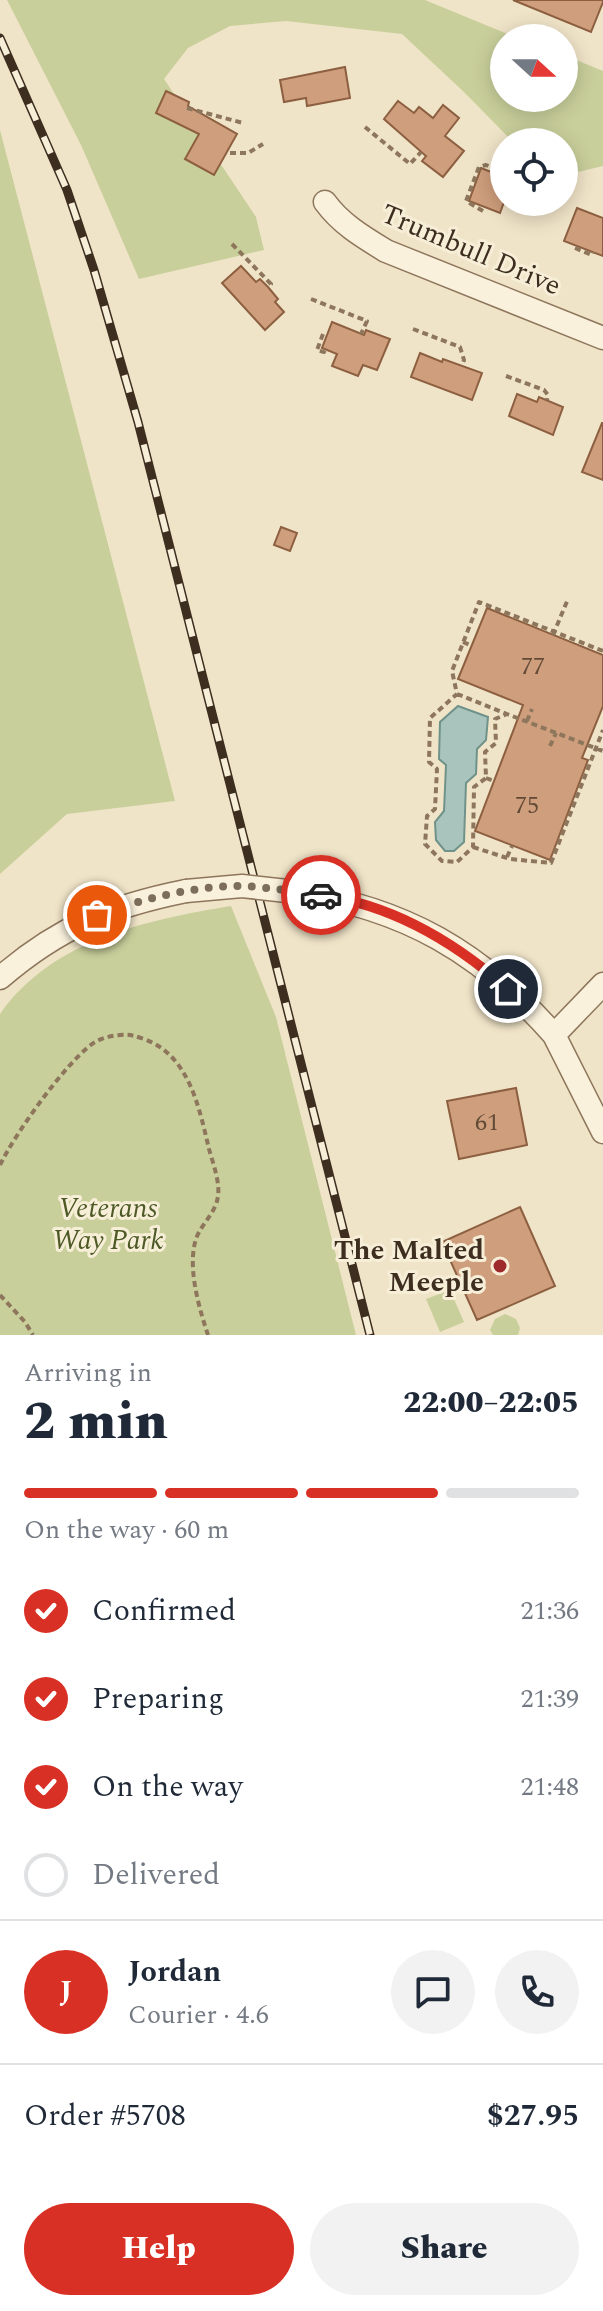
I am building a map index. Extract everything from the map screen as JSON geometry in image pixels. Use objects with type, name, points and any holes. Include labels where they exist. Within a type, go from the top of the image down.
[{"type":"street","name":"Trumbull Drive","points":[[325,202],[350,227],[386,251],[603,338]]},
{"type":"street","points":[[0,978],[53,939],[97,915],[140,900],[186,891],[242,886],[338,898],[417,926],[453,947],[531,1009],[554,1035],[603,1132]]},
{"type":"street","points":[[554,1035],[603,984]]},
{"type":"path","points":[[187,108],[243,123]]},
{"type":"path","points":[[223,127],[228,119]]},
{"type":"path","points":[[365,127],[410,164],[421,152]]},
{"type":"path","points":[[230,153],[248,153],[263,144]]},
{"type":"path","points":[[483,211],[466,201],[479,167],[490,167]]},
{"type":"path","points":[[232,244],[271,284],[268,287]]},
{"type":"path","points":[[575,248],[592,255],[593,252]]},
{"type":"path","points":[[311,299],[367,321],[361,334]]},
{"type":"path","points":[[413,329],[460,347],[464,360],[462,366]]},
{"type":"path","points":[[323,334],[317,350],[325,350]]},
{"type":"path","points":[[506,376],[544,390],[547,400]]},
{"type":"path","points":[[554,633],[568,599]]},
{"type":"path","points":[[457,694],[452,671],[477,601],[603,651]]},
{"type":"path","points":[[463,642],[472,646]]},
{"type":"path","points":[[457,694],[603,751]]},
{"type":"path","points":[[457,694],[430,718],[429,762],[437,769],[435,809],[427,816],[425,844],[442,861],[457,862],[473,847],[474,787],[486,778]]},
{"type":"path","points":[[527,721],[532,709]]},
{"type":"path","points":[[486,778],[485,752],[496,743],[495,719],[507,714]]},
{"type":"path","points":[[473,847],[507,857],[551,863],[603,730]]},
{"type":"path","points":[[550,746],[556,733]]},
{"type":"path","points":[[486,778],[494,781]]},
{"type":"path","points":[[507,857],[512,846]]},
{"type":"path","points":[[0,1165],[11,1142],[90,1045],[105,1037],[128,1034],[157,1044],[169,1053],[189,1081],[205,1129],[219,1195],[215,1209],[195,1241],[193,1265],[208,1335]]},
{"type":"path","points":[[0,1295],[33,1335]]},
{"type":"green space","points":[[7,0],[425,0],[490,27],[490,112],[578,112],[578,61],[603,71],[603,166],[578,172],[578,128],[499,128],[402,34],[286,21],[230,26],[188,48],[164,79],[256,217],[264,250],[139,279],[81,145]]},
{"type":"green space","points":[[0,130],[175,801],[67,814],[0,874]]},
{"type":"green space","name":"Veterans Way Park","points":[[231,906],[276,1017],[356,1335],[0,1335],[0,1014],[22,988],[47,967],[74,951],[135,927]]},
{"type":"green space","points":[[450,1290],[464,1322],[440,1332],[426,1299]]},
{"type":"green space","points":[[505,1314],[516,1319],[520,1328],[518,1335],[493,1335],[490,1330],[495,1319]]},
{"type":"water","points":[[458,706],[488,717],[486,740],[477,749],[476,774],[466,783],[464,842],[454,851],[445,851],[436,840],[435,822],[444,811],[446,765],[439,759],[440,722]]},
{"type":"building","points":[[513,0],[603,0],[591,32],[578,24]]},
{"type":"building","points":[[345,67],[350,98],[307,106],[306,98],[284,102],[280,80]]},
{"type":"building","points":[[166,91],[189,102],[188,106],[237,134],[214,175],[185,159],[199,134],[156,113]]},
{"type":"building","points":[[398,101],[414,113],[419,107],[433,118],[443,105],[459,118],[445,136],[464,151],[443,177],[422,161],[426,156],[384,119]]},
{"type":"building","points":[[481,168],[490,172],[490,209],[469,201]]},
{"type":"building","points":[[578,208],[603,218],[603,256],[564,241],[574,216],[578,216]]},
{"type":"building","points":[[241,266],[256,282],[260,279],[268,287],[284,312],[265,330],[222,283]]},
{"type":"building","points":[[332,322],[364,335],[366,330],[390,339],[377,370],[363,365],[358,376],[332,366],[337,354],[322,348]]},
{"type":"building","points":[[420,353],[482,373],[472,400],[411,377]]},
{"type":"building","points":[[517,394],[537,402],[539,397],[563,407],[553,435],[509,416]]},
{"type":"building","points":[[603,423],[603,480],[582,472]]},
{"type":"building","points":[[281,527],[297,533],[290,551],[274,545]]},
{"type":"building","points":[[487,608],[603,655],[603,706],[582,758],[588,760],[550,860],[475,831],[523,705],[458,679]]},
{"type":"building","points":[[516,1088],[527,1145],[459,1159],[447,1101]]},
{"type":"building","name":"The Malted Meeple","points":[[520,1207],[555,1286],[477,1320],[442,1242]]},
{"type":"railway","points":[[0,38],[67,190],[94,270],[138,422],[370,1335]]},
{"type":"way so far","points":[[97,915],[140,900],[186,891],[242,886],[321,895]]},
{"type":"place","name":"The Malted Meeple","points":[[500,1266]]},
{"type":"route","points":[[321,895],[377,909],[417,926],[453,947],[508,989]]}]
